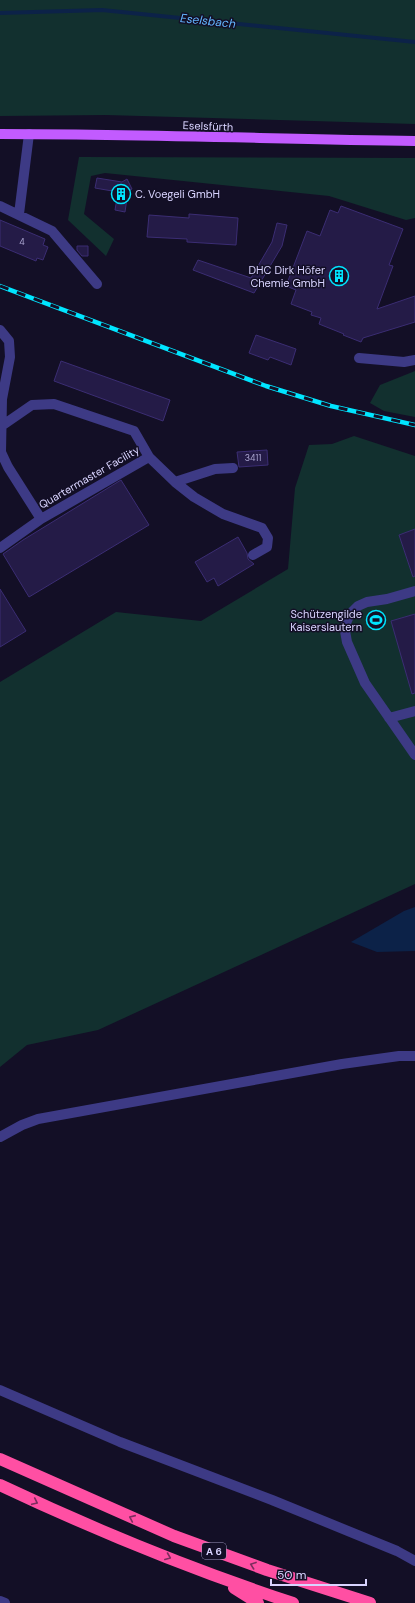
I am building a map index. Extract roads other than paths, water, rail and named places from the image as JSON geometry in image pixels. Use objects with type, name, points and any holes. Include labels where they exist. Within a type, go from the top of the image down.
[{"type":"highway","name":"A 6","points":[[0,1459],[174,1536],[267,1570],[370,1603]]},
{"type":"highway","name":"A 6","points":[[0,1485],[48,1508],[214,1576],[293,1603]]},
{"type":"highway","points":[[214,1576],[258,1603]]},
{"type":"main road","name":"Eselsfürth","points":[[0,134],[415,141]]},
{"type":"street","points":[[19,214],[29,134]]},
{"type":"street","points":[[0,206],[52,231],[97,284]]},
{"type":"street","name":"Quartermaster Facility","points":[[0,330],[9,342],[10,358],[1,401],[3,425],[1,453],[8,467],[41,519]]},
{"type":"street","points":[[359,358],[404,362],[415,360]]},
{"type":"street","name":"Quartermaster Facility","points":[[3,425],[32,405],[54,404],[134,431],[149,457],[175,482],[194,497],[223,514],[262,528],[268,538],[267,547],[253,554]]},
{"type":"street","name":"Quartermaster Facility","points":[[0,548],[41,519],[149,457]]},
{"type":"street","points":[[175,482],[215,469],[233,468]]},
{"type":"street","points":[[415,591],[387,599],[367,602],[358,606],[350,614],[346,623],[345,631],[347,642],[366,683],[415,754]]},
{"type":"street","points":[[389,718],[415,711]]},
{"type":"street","points":[[0,1137],[22,1125],[38,1119],[342,1064],[399,1056],[415,1056]]},
{"type":"street","points":[[0,1390],[43,1410],[67,1418],[94,1431],[170,1462],[272,1500],[397,1551],[415,1561]]},
{"type":"street","points":[[0,1601],[5,1603]]},
{"type":"water","points":[[415,907],[415,951],[377,952],[351,942],[404,911]]},
{"type":"waterway","name":"Eselsbach","points":[[0,13],[102,10],[415,42]]},
{"type":"railway","points":[[0,286],[266,386],[331,406],[415,425]]},
{"type":"place","name":"C. Voegeli GmbH","points":[[121,194]]},
{"type":"place","name":"DHC Dirk Höfer Chemie GmbH","points":[[339,276]]},
{"type":"place","name":"Schützengilde Kaiserslautern","points":[[376,620]]}]
